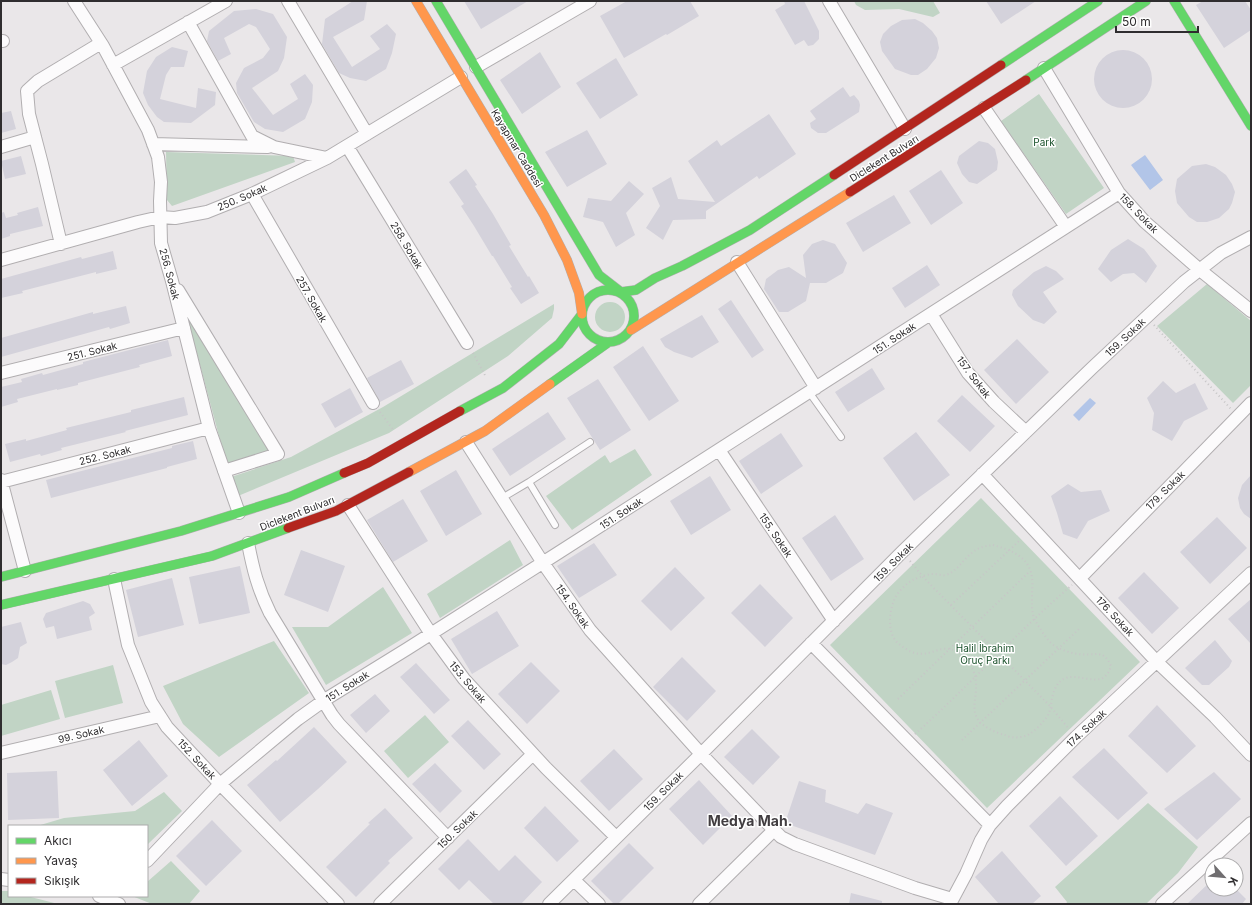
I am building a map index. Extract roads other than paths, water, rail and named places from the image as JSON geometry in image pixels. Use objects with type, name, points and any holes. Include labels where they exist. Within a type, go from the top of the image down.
[{"type":"main road","name":"Kayapınar Caddesi","points":[[416,1],[547,221],[567,260],[580,293],[582,314]]},
{"type":"main road","name":"Kayapınar Caddesi","points":[[436,1],[599,275],[621,292]]},
{"type":"main road","name":"Diclekent Bulvarı","points":[[621,292],[636,290],[655,278],[682,266],[750,230],[1098,1]]},
{"type":"main road","name":"Diclekent Bulvarı","points":[[631,330],[984,108],[1146,1]]},
{"type":"main road","points":[[1174,1],[1246,109],[1251,126]]},
{"type":"main road","points":[[604,290],[621,292],[628,297],[635,313],[631,330],[618,340],[609,342],[600,341],[587,331],[583,323],[582,314],[584,305],[589,298],[604,290]]},
{"type":"main road","name":"Diclekent Bulvarı","points":[[1,577],[181,531],[239,513],[289,497],[368,463],[503,388],[559,344],[582,314]]},
{"type":"main road","name":"Diclekent Bulvarı","points":[[1,605],[212,556],[336,511],[485,431],[609,342]]},
{"type":"street","name":"256. Sokak","points":[[74,1],[101,43],[113,65],[148,130],[158,157],[161,182],[161,243],[209,428],[239,513]]},
{"type":"street","points":[[113,65],[226,1]]},
{"type":"street","points":[[288,1],[367,134]]},
{"type":"street","points":[[476,68],[590,1]]},
{"type":"street","points":[[829,1],[905,129]]},
{"type":"street","points":[[188,22],[252,136],[274,147]]},
{"type":"street","points":[[61,244],[29,114],[27,91],[38,81],[101,43]]},
{"type":"street","name":"158. Sokak","points":[[1044,68],[1119,193],[1145,222],[1200,270],[1251,311]]},
{"type":"street","name":"250. Sokak","points":[[1,260],[138,222],[160,217],[175,218],[207,212],[252,194],[327,158],[461,77]]},
{"type":"street","points":[[984,108],[1066,227]]},
{"type":"street","points":[[1,147],[35,137]]},
{"type":"street","points":[[153,144],[274,147],[327,158]]},
{"type":"street","name":"258. Sokak","points":[[347,146],[467,343]]},
{"type":"street","name":"151. Sokak","points":[[148,860],[220,784],[298,719],[324,700],[543,563],[1119,193]]},
{"type":"street","name":"257. Sokak","points":[[252,194],[373,403]]},
{"type":"street","name":"159. Sokak","points":[[549,904],[902,552],[1092,368],[1184,282],[1221,253],[1251,237]]},
{"type":"street","points":[[737,262],[813,390]]},
{"type":"street","points":[[172,281],[278,454],[224,471]]},
{"type":"street","name":"157. Sokak","points":[[931,314],[968,373],[994,402],[1026,432]]},
{"type":"street","name":"251. Sokak","points":[[1,373],[184,328]]},
{"type":"street","name":"179. Sokak","points":[[1080,578],[1251,403]]},
{"type":"street","name":"252. Sokak","points":[[1,481],[209,428]]},
{"type":"street","name":"154. Sokak","points":[[466,442],[543,563],[590,630],[701,754],[781,837],[795,844],[951,901]]},
{"type":"street","name":"155. Sokak","points":[[719,450],[834,621]]},
{"type":"street","name":"176. Sokak","points":[[982,474],[1157,662],[1215,717],[1251,755]]},
{"type":"street","points":[[1,481],[25,571]]},
{"type":"street","name":"153. Sokak","points":[[348,505],[431,634],[464,679],[533,754],[616,837]]},
{"type":"street","points":[[248,543],[253,572],[261,596],[338,724],[448,838]]},
{"type":"street","name":"174. Sokak","points":[[951,901],[966,874],[981,840],[990,825],[1007,806],[1076,737],[1251,573]]},
{"type":"street","name":"152. Sokak","points":[[114,579],[128,645],[151,702],[167,727],[220,784],[338,904]]},
{"type":"street","points":[[811,643],[990,825]]},
{"type":"street","name":"99. Sokak","points":[[1,753],[160,716]]},
{"type":"street","name":"150. Sokak","points":[[380,904],[533,754]]},
{"type":"street","points":[[1162,904],[1251,823]]},
{"type":"street","points":[[699,904],[774,830]]},
{"type":"street","points":[[574,880],[599,904]]},
{"type":"lane","points":[[813,390],[841,437]]},
{"type":"lane","points":[[502,498],[590,442]]},
{"type":"lane","points":[[529,482],[555,526]]},
{"type":"water","points":[[1145,155],[1163,180],[1150,190],[1131,165]]},
{"type":"water","points":[[1090,398],[1096,403],[1079,421],[1073,415]]},
{"type":"district","name":"Medya Mah.","points":[[750,821]]},
{"type":"park label","name":"Park","points":[[1044,142]]},
{"type":"park label","name":"Halil İbrahim Oruç Parkı","points":[[985,654]]}]
